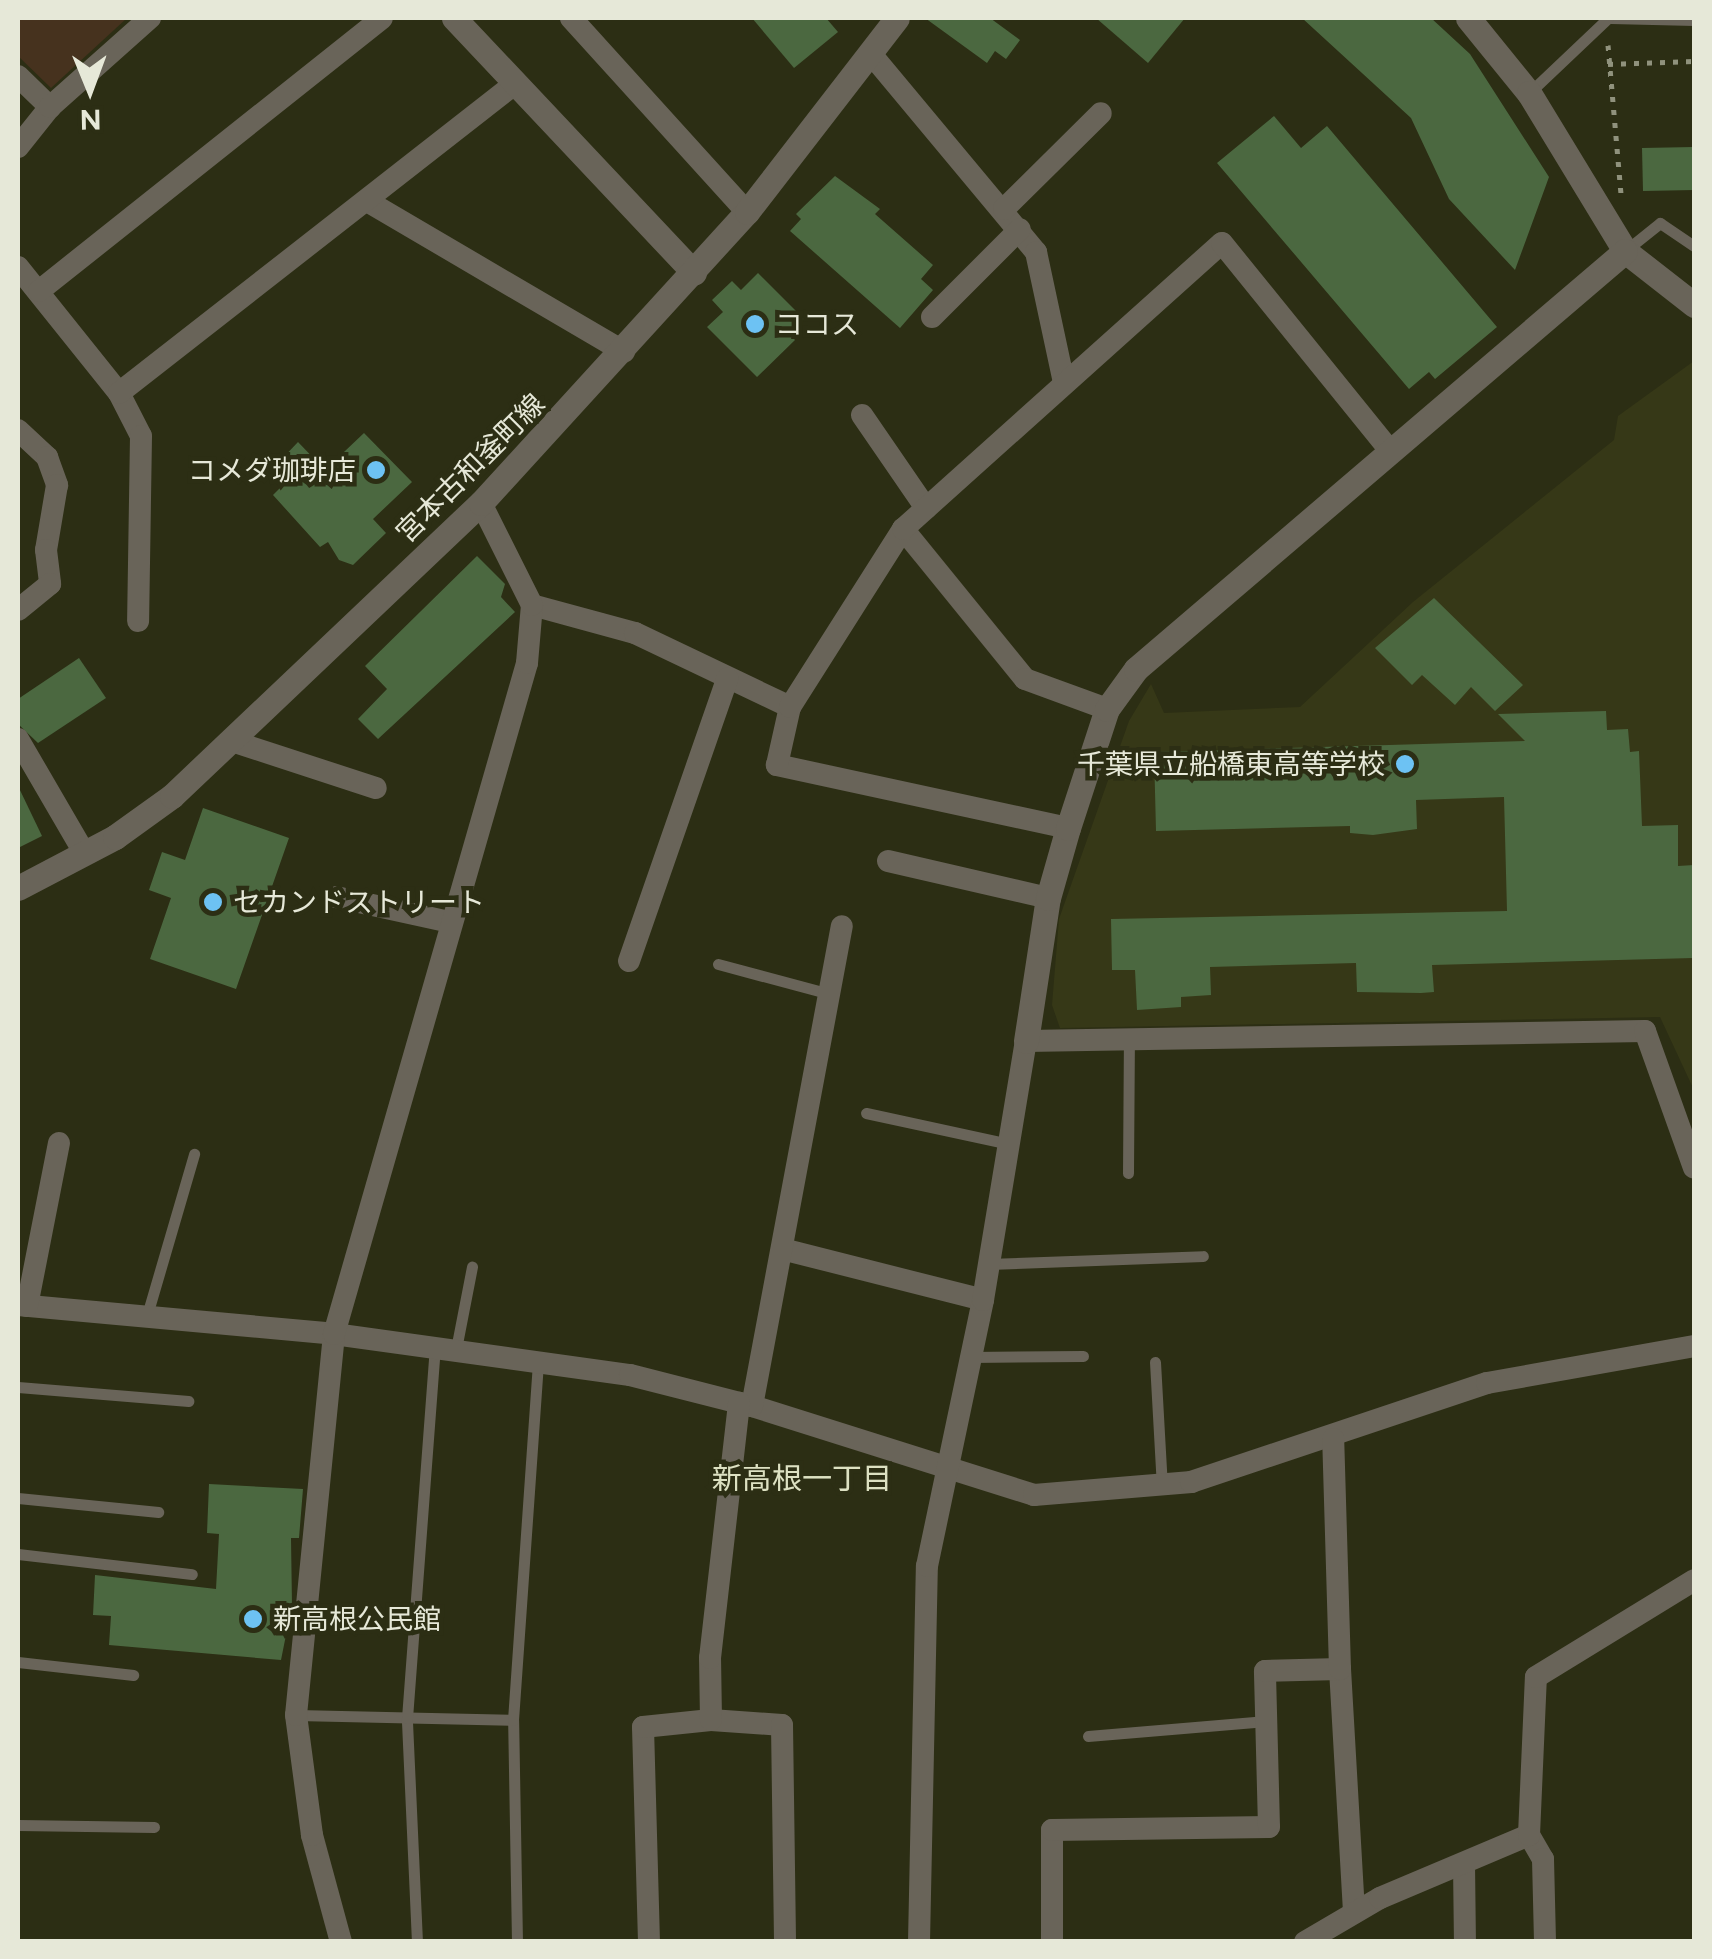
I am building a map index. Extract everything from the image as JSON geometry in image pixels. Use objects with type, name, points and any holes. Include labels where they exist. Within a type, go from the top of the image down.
[{"type":"street","points":[[18,147],[50,107],[150,18]]},
{"type":"street","points":[[38,291],[382,18]]},
{"type":"street","points":[[454,18],[512,86],[694,273]]},
{"type":"street","points":[[572,18],[746,212]]},
{"type":"street","name":"宮本古和釜町線","points":[[18,888],[85,854],[172,796],[236,742],[481,503],[694,273],[897,18]]},
{"type":"street","points":[[1468,18],[1529,93],[1625,251],[1694,305]]},
{"type":"street","points":[[871,54],[1036,252],[1064,383]]},
{"type":"street","points":[[18,76],[50,107]]},
{"type":"street","points":[[118,393],[512,86]]},
{"type":"street","points":[[1004,209],[1100,113]]},
{"type":"street","points":[[367,201],[624,352]]},
{"type":"street","points":[[932,317],[1020,229]]},
{"type":"street","points":[[1068,828],[777,765],[790,708],[903,529],[1222,243],[1390,452]]},
{"type":"street","points":[[919,1942],[927,1566],[983,1300],[1048,898],[1107,709],[1164,641],[1625,251]]},
{"type":"street","points":[[18,267],[118,393],[141,436],[138,621]]},
{"type":"street","points":[[862,415],[926,508]]},
{"type":"street","points":[[18,430],[48,458],[56,485],[46,550],[50,584],[18,610]]},
{"type":"street","points":[[341,1942],[312,1835],[296,1715],[334,1334],[527,662],[532,605],[481,503]]},
{"type":"street","points":[[903,529],[1025,678],[1107,709]]},
{"type":"street","points":[[532,605],[635,633],[790,708]]},
{"type":"street","points":[[629,960],[728,679]]},
{"type":"street","points":[[18,739],[85,854]]},
{"type":"street","points":[[236,742],[376,788]]},
{"type":"street","points":[[888,862],[1048,898]]},
{"type":"street","points":[[336,897],[450,922]]},
{"type":"street","points":[[711,1720],[710,1658],[746,1404],[782,1249],[842,926]]},
{"type":"street","points":[[1026,1041],[1129,1043],[1645,1031],[1694,1168]]},
{"type":"street","points":[[60,1142],[22,1305],[334,1334],[630,1375],[746,1404],[1034,1495],[1162,1488],[1333,1439],[1487,1383],[1694,1346]]},
{"type":"street","points":[[782,1249],[983,1300]]},
{"type":"street","points":[[1333,1439],[1340,1669],[1354,1913]]},
{"type":"street","points":[[1545,1942],[1543,1858],[1529,1836],[1536,1677],[1694,1580]]},
{"type":"street","points":[[1052,1942],[1052,1830],[1268,1827],[1265,1671],[1340,1669]]},
{"type":"street","points":[[649,1942],[643,1728],[711,1720],[782,1725],[785,1942]]},
{"type":"street","points":[[1306,1942],[1329,1935],[1354,1913],[1529,1836]]},
{"type":"street","points":[[1464,1864],[1465,1942]]},
{"type":"lane","points":[[1529,93],[1610,18],[1694,20]]},
{"type":"lane","points":[[1625,251],[1660,223],[1694,246]]},
{"type":"lane","points":[[718,964],[830,994]]},
{"type":"lane","points":[[1128,1173],[1129,1043]]},
{"type":"lane","points":[[866,1113],[1010,1144]]},
{"type":"lane","points":[[147,1315],[194,1154]]},
{"type":"lane","points":[[988,1264],[1203,1256]]},
{"type":"lane","points":[[417,1942],[407,1718],[446,1348],[472,1267]]},
{"type":"lane","points":[[970,1357],[1082,1356]]},
{"type":"lane","points":[[1155,1362],[1162,1488]]},
{"type":"lane","points":[[516,1942],[513,1720],[538,1363]]},
{"type":"lane","points":[[18,1387],[188,1401]]},
{"type":"lane","points":[[18,1498],[158,1512]]},
{"type":"lane","points":[[18,1554],[192,1574]]},
{"type":"lane","points":[[18,1662],[134,1675]]},
{"type":"lane","points":[[296,1715],[513,1720]]},
{"type":"lane","points":[[1088,1736],[1266,1721]]},
{"type":"lane","points":[[18,1825],[154,1827]]},
{"type":"path","points":[[1608,33],[1622,207]]},
{"type":"path","points":[[1608,64],[1694,62]]},
{"type":"shaded area","points":[[18,18],[127,18],[51,88],[18,56]]},
{"type":"shaded area","name":"千葉県立船橋東高等学校","points":[[1694,361],[1694,1090],[1660,1017],[1060,1028],[1052,1005],[1059,919],[1129,721],[1151,684],[1164,713],[1300,707],[1413,602],[1614,440],[1618,416]]},
{"type":"building","points":[[752,18],[826,18],[838,32],[794,68]]},
{"type":"building","points":[[925,18],[990,18],[1020,40],[1006,59],[995,51],[987,63]]},
{"type":"building","points":[[1096,18],[1185,18],[1148,63]]},
{"type":"building","points":[[1302,18],[1431,18],[1470,54],[1549,177],[1515,270],[1449,199],[1411,118]]},
{"type":"building","points":[[1274,116],[1301,148],[1327,126],[1497,327],[1435,379],[1429,372],[1409,389],[1217,163]]},
{"type":"building","points":[[1694,147],[1694,190],[1643,191],[1642,148]]},
{"type":"building","points":[[835,176],[880,209],[875,214],[933,265],[921,279],[933,290],[900,328],[790,231],[801,219],[796,214]]},
{"type":"building","points":[[758,273],[804,319],[789,333],[795,340],[757,377],[707,327],[723,312],[712,300],[732,281],[741,290]]},
{"type":"building","points":[[364,433],[412,482],[373,519],[386,533],[353,565],[339,560],[328,542],[320,547],[273,495],[291,477],[278,463],[298,442],[325,470]]},
{"type":"building","points":[[477,556],[505,584],[501,597],[515,612],[378,739],[358,719],[387,689],[365,666]]},
{"type":"building","points":[[1434,598],[1523,685],[1495,711],[1471,687],[1455,705],[1422,675],[1412,685],[1375,648]]},
{"type":"building","points":[[79,658],[106,698],[38,743],[18,724],[18,699]]},
{"type":"building","points":[[1606,711],[1607,730],[1628,729],[1630,752],[1639,751],[1642,826],[1678,825],[1678,866],[1694,865],[1693,958],[1432,965],[1434,992],[1421,993],[1357,992],[1356,963],[1210,967],[1211,995],[1181,997],[1181,1007],[1137,1010],[1135,970],[1112,970],[1111,919],[1507,911],[1504,797],[1416,800],[1417,829],[1373,835],[1350,833],[1350,826],[1156,831],[1154,752],[1525,741],[1498,714]]},
{"type":"building","points":[[18,786],[42,836],[18,848]]},
{"type":"building","points":[[203,808],[289,838],[236,989],[150,959],[171,898],[149,890],[162,852],[185,860]]},
{"type":"building","points":[[209,1484],[303,1489],[299,1538],[291,1538],[292,1605],[281,1660],[109,1645],[111,1616],[93,1615],[95,1575],[216,1589],[219,1534],[207,1533]]},
{"type":"place","name":"ココス","points":[[755,324]]},
{"type":"place","name":"コメダ珈琲店","points":[[376,470]]},
{"type":"place","name":"千葉県立船橋東高等学校","points":[[1405,764]]},
{"type":"place","name":"セカンドストリート","points":[[213,902]]},
{"type":"place","name":"新高根公民館","points":[[253,1619]]},
{"type":"district","name":"新高根一丁目","points":[[802,1479]]}]
